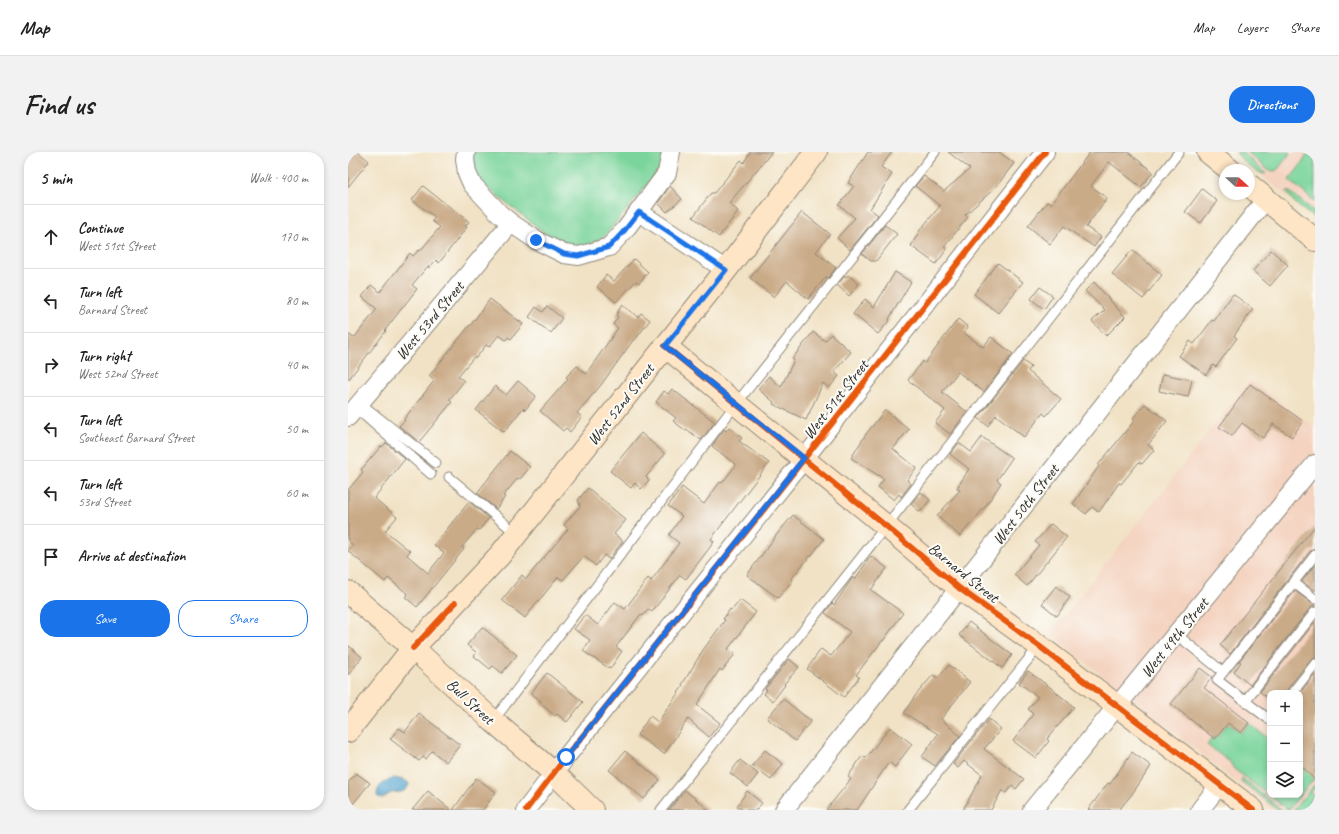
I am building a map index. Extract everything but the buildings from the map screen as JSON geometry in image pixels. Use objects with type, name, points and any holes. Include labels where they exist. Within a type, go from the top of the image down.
[{"type":"street","points":[[466,152],[465,159],[467,173],[472,184],[500,214],[510,223],[536,240],[564,254],[578,256],[609,247],[625,230],[667,173],[671,152]]},
{"type":"street","name":"West 52nd Street","points":[[348,731],[413,648],[500,555],[726,270],[816,152]]},
{"type":"street","name":"West 51st Street","points":[[526,810],[1045,152]]},
{"type":"street","points":[[1208,152],[1223,164]]},
{"type":"street","points":[[1255,190],[1315,240]]},
{"type":"street","name":"West 50th Street","points":[[784,810],[1266,199]]},
{"type":"street","points":[[639,212],[726,270]]},
{"type":"street","name":"West 53rd Street","points":[[354,409],[510,223]]},
{"type":"street","name":"Barnard Street","points":[[665,346],[804,458],[959,588],[1039,646],[1253,810]]},
{"type":"street","name":"West 49th Street","points":[[1032,810],[1315,464]]},
{"type":"street","name":"Bull Street","points":[[348,592],[413,648],[492,721],[554,773],[592,810]]},
{"type":"street","points":[[1200,810],[1220,784]]},
{"type":"lane","points":[[492,721],[736,404],[935,152]]},
{"type":"lane","points":[[661,810],[1179,152]]},
{"type":"lane","points":[[354,409],[436,463]]},
{"type":"lane","points":[[354,409],[431,474]]},
{"type":"lane","points":[[449,477],[516,534]]},
{"type":"lane","points":[[1267,718],[1217,680],[1315,555]]},
{"type":"lane","points":[[1294,582],[1315,599]]},
{"type":"lane","points":[[1245,701],[1315,612]]},
{"type":"lane","points":[[1176,634],[1223,672]]},
{"type":"lane","points":[[908,810],[1039,646]]},
{"type":"lane","points":[[1294,690],[1315,664]]},
{"type":"shaded area","points":[[1233,152],[1315,152],[1315,219],[1255,170],[1255,164],[1248,164]]},
{"type":"shaded area","points":[[1250,380],[1315,428],[1315,810],[1272,810],[1050,634]]},
{"type":"green space","points":[[470,152],[665,152],[660,168],[604,237],[586,246],[572,247],[546,234],[490,190],[472,172]]},
{"type":"green space","points":[[1236,152],[1242,152],[1266,174],[1255,170],[1255,164],[1248,164]]},
{"type":"green space","points":[[1247,152],[1291,152],[1278,169],[1273,172],[1268,170]]},
{"type":"green space","points":[[1307,154],[1315,157],[1315,202],[1289,180],[1303,162]]},
{"type":"green space","points":[[1287,191],[1315,212],[1315,219],[1295,203]]},
{"type":"green space","points":[[1228,723],[1241,733],[1249,723],[1267,738],[1267,794],[1234,769],[1230,762],[1207,745],[1213,737],[1215,739]]},
{"type":"green space","points":[[1303,767],[1315,778],[1303,792]]},
{"type":"green space","points":[[1242,778],[1282,810],[1278,810],[1241,781]]},
{"type":"green space","points":[[1315,784],[1315,788],[1310,793],[1314,796],[1309,802],[1315,807],[1315,810],[1293,810]]},
{"type":"green space","points":[[1272,798],[1298,798],[1288,810]]},
{"type":"water","points":[[394,778],[404,780],[409,783],[408,787],[404,791],[391,793],[384,798],[377,796],[378,789],[382,784]]},
{"type":"cycle path","points":[[526,810],[566,757],[804,459],[1045,152]]},
{"type":"cycle path","points":[[665,346],[886,526],[959,588],[1039,646],[1253,810]]},
{"type":"cycle path","points":[[413,648],[455,603]]},
{"type":"route","points":[[536,240],[564,254],[578,256],[609,247],[639,212],[726,270],[665,346],[804,458],[566,757]]}]
